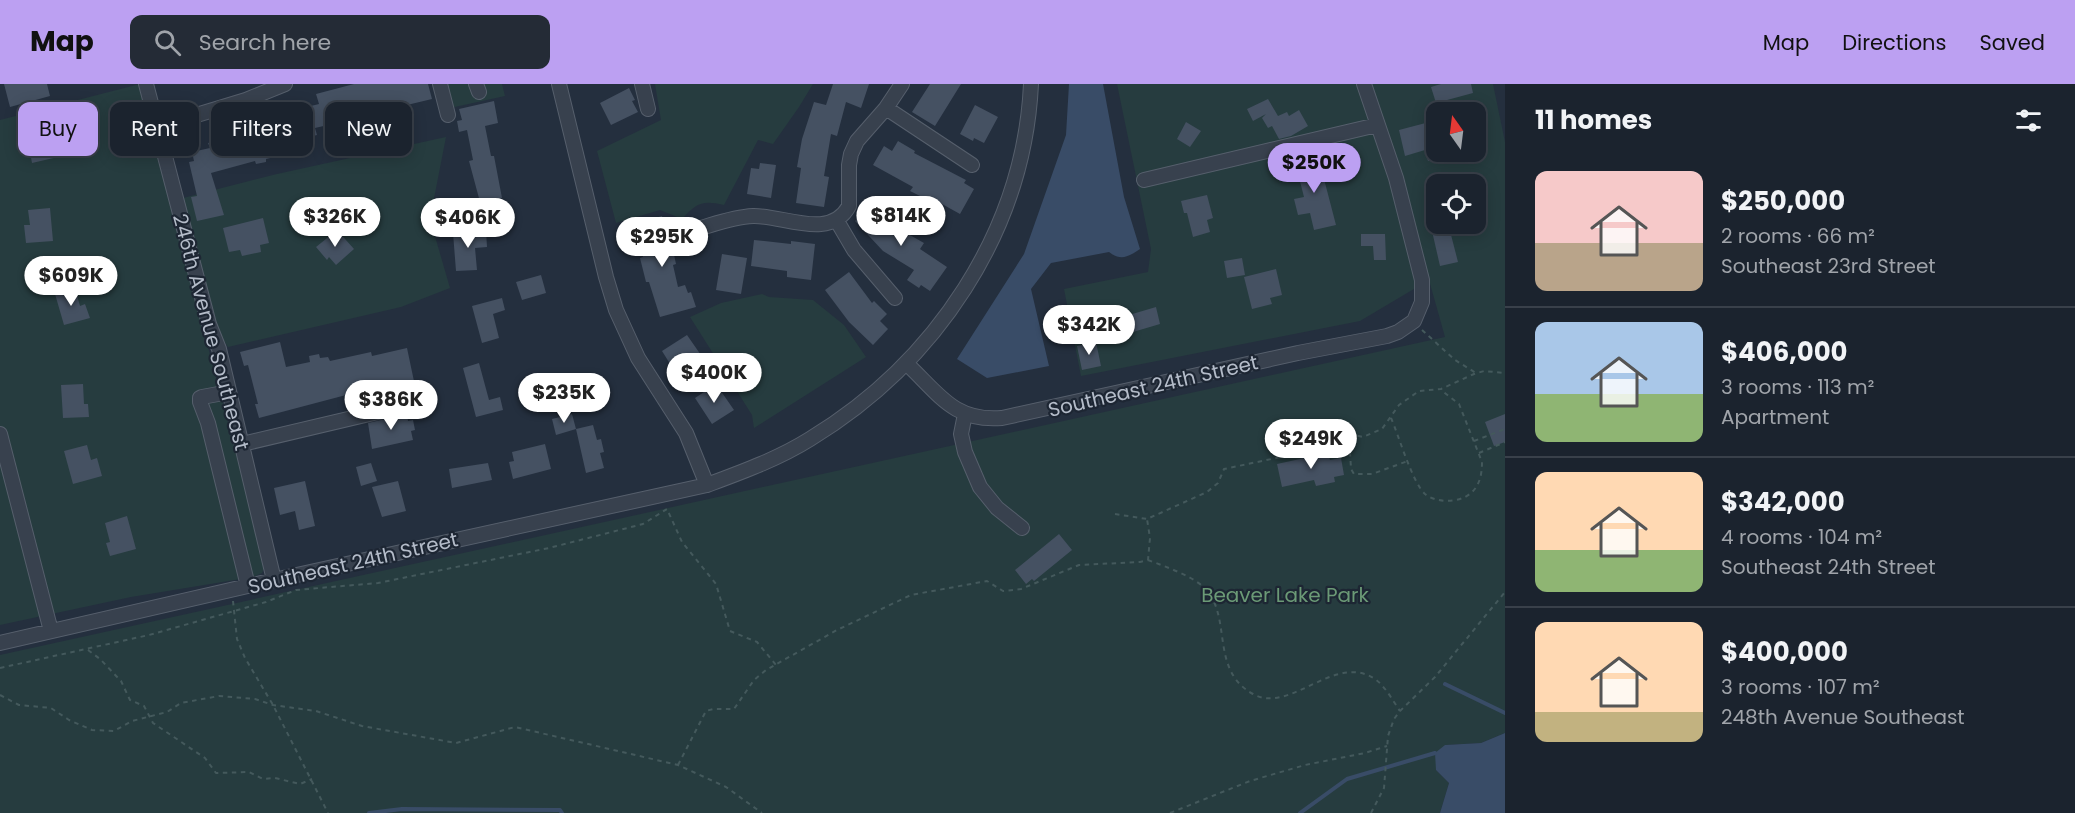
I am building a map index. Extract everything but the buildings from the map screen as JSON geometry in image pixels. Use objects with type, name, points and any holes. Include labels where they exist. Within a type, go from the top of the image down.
[{"type":"street","name":"246th Avenue Southeast","points":[[146,84],[151,102]]},
{"type":"street","points":[[199,114],[246,100],[285,84]]},
{"type":"street","points":[[440,84],[447,115]]},
{"type":"street","points":[[559,84],[616,310],[635,352],[686,433],[707,484]]},
{"type":"street","points":[[642,84],[648,109]]},
{"type":"street","points":[[697,229],[750,216],[765,216],[820,225],[837,220],[849,206],[849,165],[857,141],[886,108],[902,84]]},
{"type":"street","name":"Southeast 24th Street","points":[[0,643],[707,484],[749,469],[809,440],[872,395],[907,364],[958,301],[988,249],[1015,182],[1024,143],[1031,84]]},
{"type":"street","points":[[1364,84],[1396,178],[1422,280],[1422,302],[1414,321]]},
{"type":"street","points":[[886,108],[972,165]]},
{"type":"street","points":[[1144,180],[1377,125]]},
{"type":"street","name":"246th Avenue Southeast","points":[[166,156],[209,324],[219,349],[274,580]]},
{"type":"street","points":[[837,220],[854,250],[895,298]]},
{"type":"street","name":"Southeast 24th Street","points":[[907,364],[948,403],[965,414],[986,419],[1020,416],[1387,336],[1398,332],[1414,321]]},
{"type":"street","points":[[229,392],[202,397],[200,402],[208,423],[248,586]]},
{"type":"street","points":[[242,444],[399,407]]},
{"type":"street","points":[[965,414],[961,434],[965,452],[980,487],[997,508],[1022,528]]},
{"type":"street","points":[[0,434],[51,631]]},
{"type":"path","points":[[1414,321],[1455,360],[1477,373]]},
{"type":"path","points":[[1115,514],[1147,519],[1207,492],[1218,483],[1224,469],[1281,457],[1290,445],[1344,433],[1363,437],[1382,429],[1399,405],[1419,391],[1441,389],[1484,371],[1505,373]]},
{"type":"path","points":[[1391,418],[1416,482],[1425,494],[1443,501],[1463,498],[1477,487],[1482,472],[1479,453],[1458,404],[1441,389]]},
{"type":"path","points":[[1474,441],[1505,429]]},
{"type":"path","points":[[1349,434],[1353,474],[1360,476],[1386,470],[1408,461]]},
{"type":"path","points":[[1328,438],[1332,457],[1350,454]]},
{"type":"path","points":[[1479,453],[1505,442]]},
{"type":"path","points":[[0,668],[149,635],[266,602],[296,590],[378,584],[549,548],[643,524],[667,509],[682,542],[698,565],[716,584],[730,631],[757,642],[776,665]]},
{"type":"path","points":[[1147,519],[1150,538],[1148,560]]},
{"type":"path","points":[[678,765],[706,711],[713,708],[734,709],[754,680],[837,630],[911,596],[987,582],[1003,591],[1021,589],[1079,565],[1148,560],[1183,575],[1208,590],[1217,606],[1222,644],[1229,668],[1242,687],[1260,698],[1281,698],[1321,680],[1352,673],[1366,674],[1380,682],[1400,711]]},
{"type":"path","points":[[232,590],[237,639],[245,658],[273,705],[328,813]]},
{"type":"path","points":[[1371,813],[1384,788],[1387,746],[1391,728],[1400,711],[1436,677],[1505,592]]},
{"type":"path","points":[[88,650],[121,681],[130,700],[144,706],[148,716],[161,729],[205,758],[216,772],[249,772],[263,779],[275,778],[300,784],[312,779]]},
{"type":"path","points":[[0,695],[19,705],[51,708],[69,720],[92,730],[114,731],[132,721],[166,712],[181,703],[219,696],[255,699],[273,705],[316,711],[362,726],[456,743],[515,727],[678,765],[726,787],[762,813]]},
{"type":"path","points":[[1170,813],[1250,781],[1305,765],[1365,753],[1387,746]]},
{"type":"green space","points":[[140,84],[144,102],[110,102],[110,156],[158,156],[266,564],[262,573],[253,577],[131,597],[0,625],[0,120],[18,115],[18,156],[98,156],[98,102],[70,102]]},
{"type":"green space","points":[[444,84],[502,84],[505,96],[450,108]]},
{"type":"green space","points":[[655,84],[813,84],[773,144],[758,140],[724,205],[700,204],[682,219],[660,210],[616,223],[597,151],[661,120]]},
{"type":"green space","name":"Beaver Lake Park","points":[[1117,84],[1493,84],[1505,142],[1505,733],[1481,743],[1445,745],[1436,770],[1449,783],[1440,813],[0,813],[0,655],[1445,337],[1429,280],[1360,321],[1081,376],[1064,289],[1148,272],[1151,249]]},
{"type":"green space","points":[[446,137],[430,219],[450,288],[401,307],[228,347],[214,326],[183,198],[359,156],[412,156],[412,144]]},
{"type":"green space","points":[[762,294],[769,297],[813,300],[844,325],[866,357],[754,428],[752,415],[690,317],[721,303]]},
{"type":"water","points":[[1069,84],[1103,84],[1124,197],[1140,249],[1124,257],[1109,252],[1051,263],[1031,289],[1049,366],[987,378],[957,359],[1024,254],[1066,135]]},
{"type":"water","points":[[1505,733],[1505,813],[1440,813],[1449,783],[1436,770],[1435,753],[1445,745],[1481,743]]},
{"type":"waterway","points":[[1445,684],[1505,713]]},
{"type":"waterway","points":[[1300,813],[1347,779],[1435,753]]},
{"type":"waterway","points":[[369,813],[402,809],[560,810],[562,813]]}]
